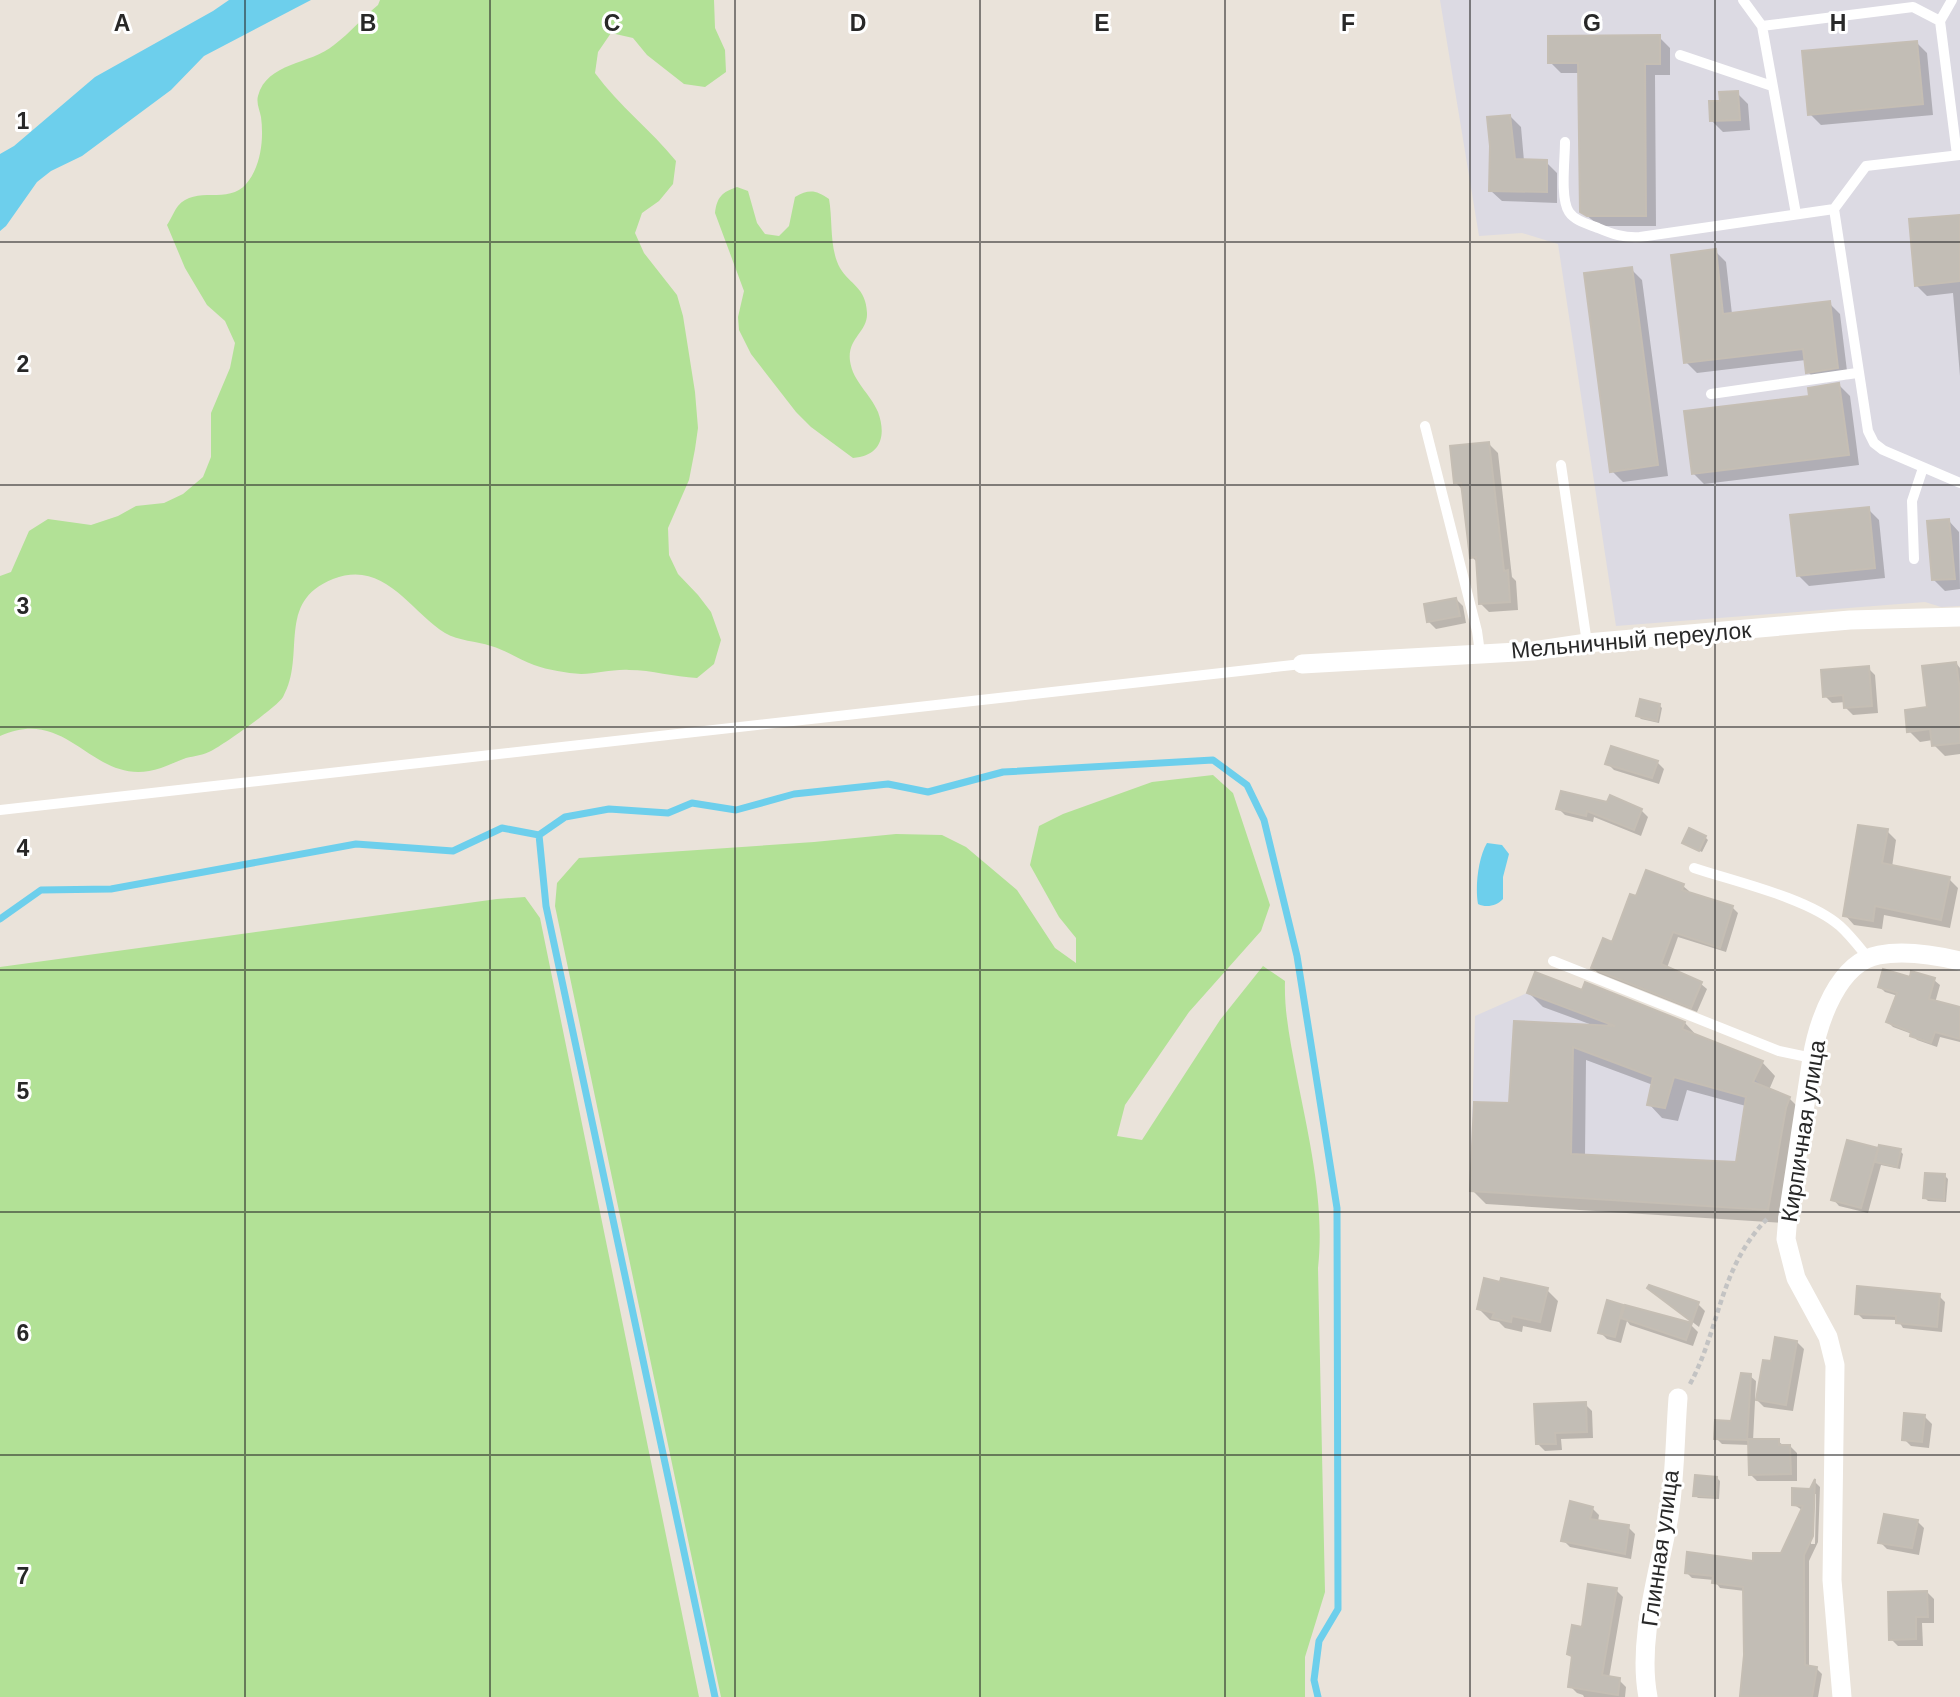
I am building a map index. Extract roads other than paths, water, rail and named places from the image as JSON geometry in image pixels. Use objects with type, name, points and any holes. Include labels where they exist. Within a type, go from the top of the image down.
[{"type":"street","name":"Мельничный переулок","points":[[1302,664],[1533,651],[1587,643],[1850,620],[1960,617]]},
{"type":"street","points":[[1869,959],[1877,955],[1898,954],[1938,956],[1960,961]]},
{"type":"street","name":"Кирпичная улица","points":[[1842,1697],[1832,1580],[1835,1365],[1828,1337],[1805,1298],[1786,1239],[1815,1040],[1827,1006],[1842,981],[1857,965],[1869,959]]},
{"type":"street","name":"Глинная улица","points":[[1648,1697],[1646,1647],[1669,1512],[1678,1398]]},
{"type":"lane","points":[[1742,0],[1762,26],[1796,214]]},
{"type":"lane","points":[[1565,142],[1565,202],[1569,213],[1615,235],[1640,237],[1833,209],[1866,166],[1958,155],[1940,21],[1952,0]]},
{"type":"lane","points":[[1762,26],[1913,7],[1940,21]]},
{"type":"lane","points":[[1680,55],[1772,86]]},
{"type":"lane","points":[[1833,209],[1864,418],[1874,443],[1892,456],[1960,483]]},
{"type":"lane","points":[[1711,394],[1857,373]]},
{"type":"lane","points":[[1425,426],[1477,631],[1480,653]]},
{"type":"lane","points":[[1562,465],[1587,643]]},
{"type":"lane","points":[[1914,559],[1912,501],[1923,468]]},
{"type":"lane","points":[[0,810],[1302,664]]},
{"type":"lane","points":[[1694,868],[1824,914],[1841,927],[1869,959]]},
{"type":"lane","points":[[1553,961],[1779,1051],[1812,1058]]},
{"type":"water","points":[[229,0],[311,0],[204,56],[171,90],[82,156],[51,171],[37,182],[0,231],[0,154],[14,146],[95,77]]},
{"type":"water","points":[[1487,843],[1502,845],[1509,854],[1503,877],[1503,899],[1488,906],[1478,904],[1477,889],[1479,864]]},
{"type":"waterway","points":[[0,919],[41,890],[111,889],[356,844],[453,851],[502,828],[539,835],[565,817],[609,809],[668,813],[692,803],[736,810],[794,794],[888,784],[928,792],[1003,772],[1213,760],[1247,785],[1264,820],[1297,956],[1337,1208],[1338,1609],[1319,1641],[1314,1680],[1318,1697]]},
{"type":"waterway","points":[[539,835],[546,906],[715,1697]]}]
